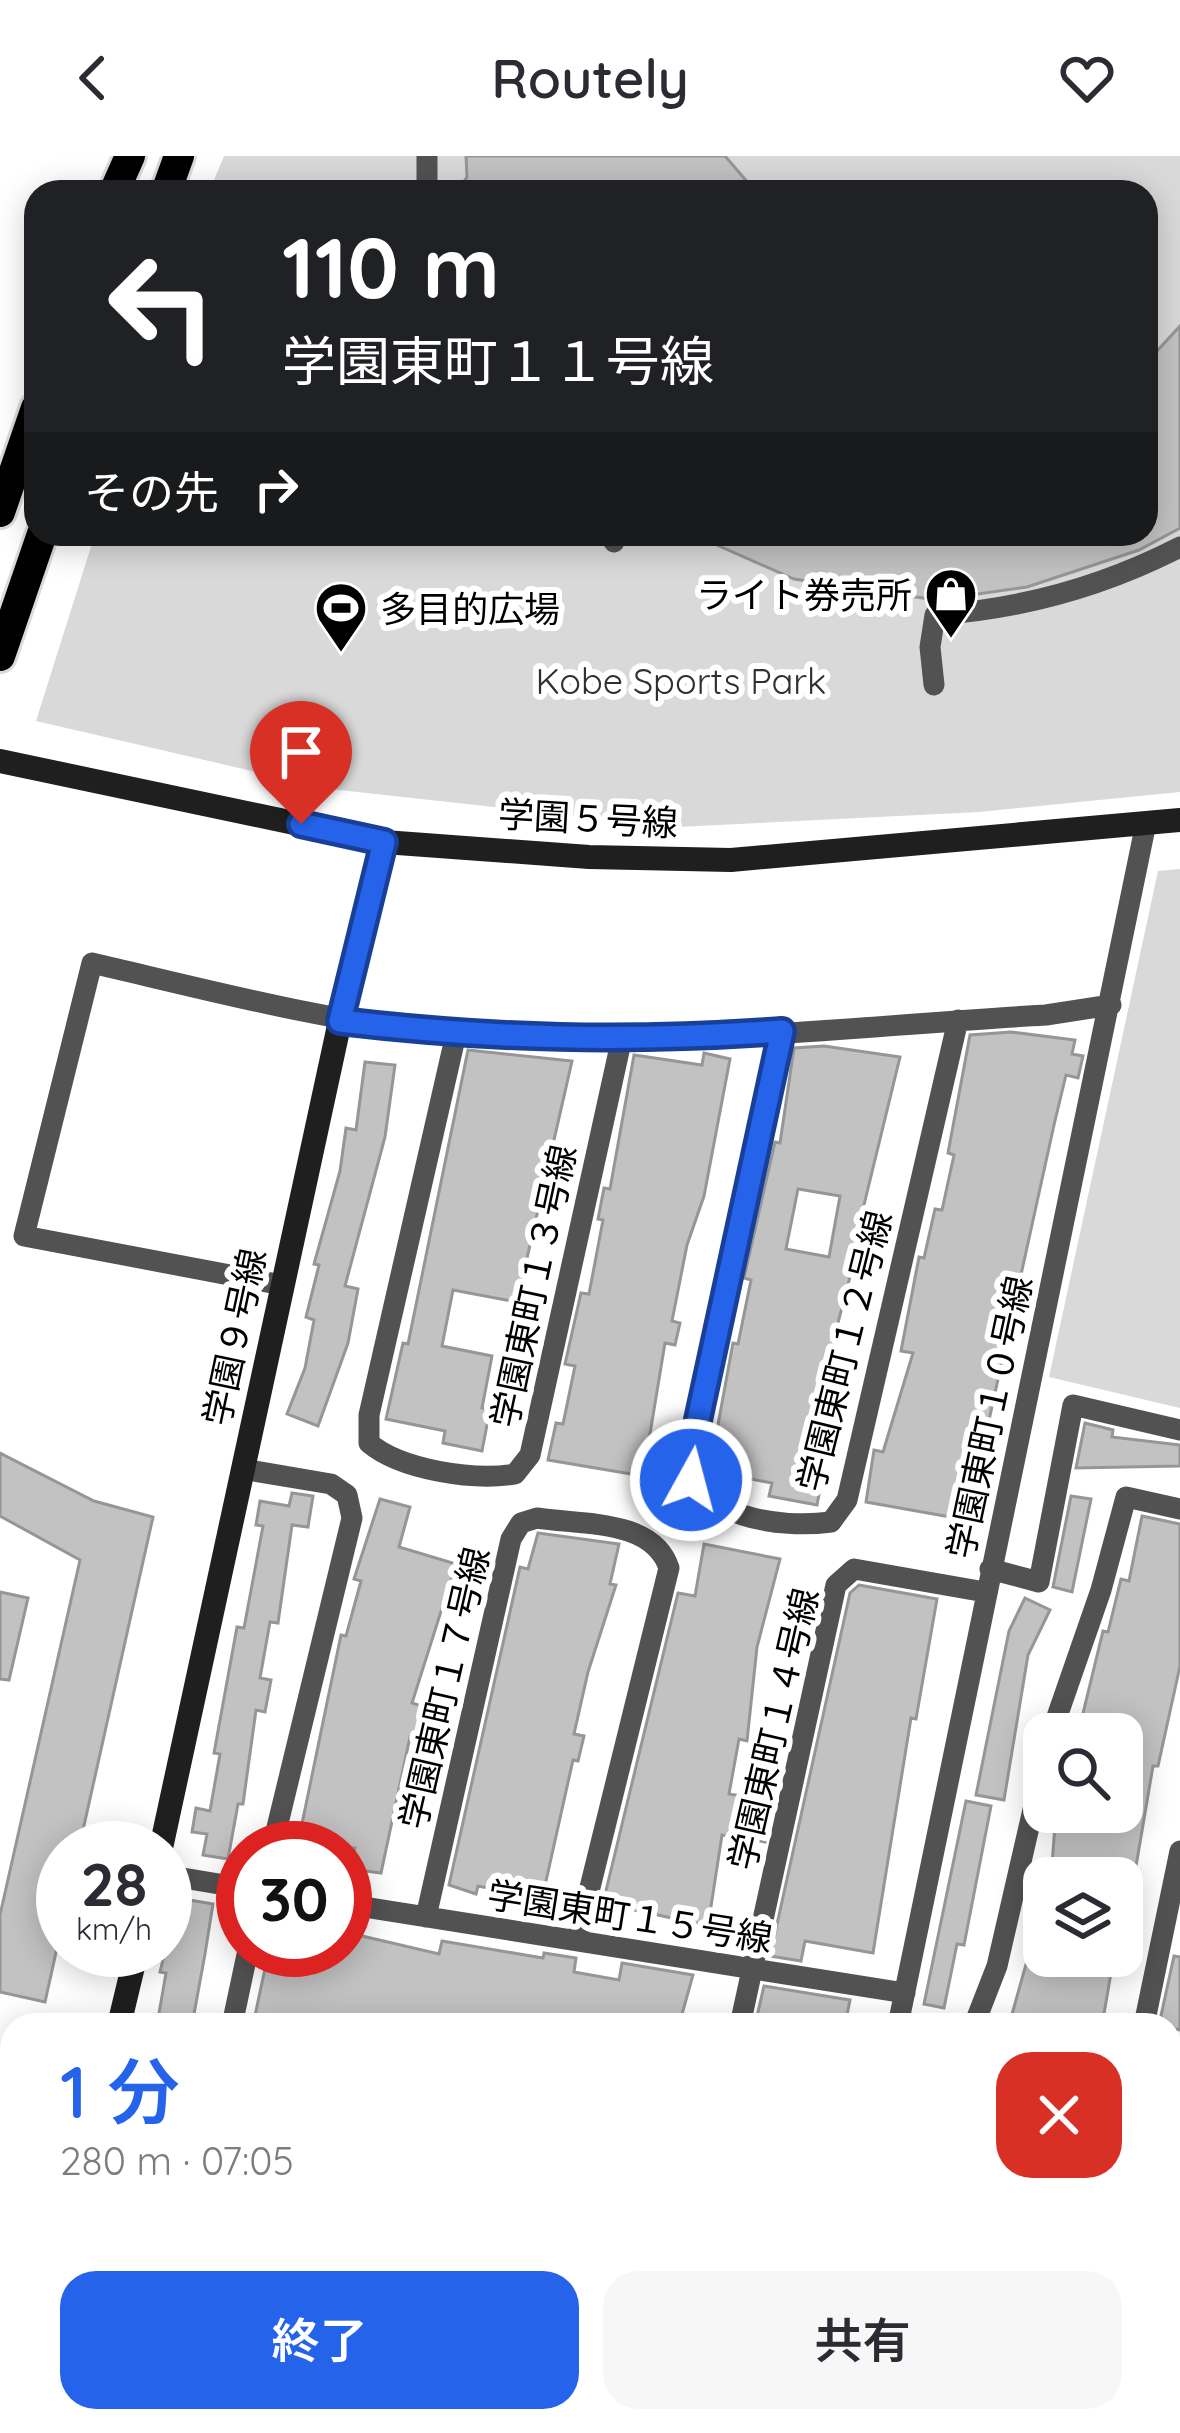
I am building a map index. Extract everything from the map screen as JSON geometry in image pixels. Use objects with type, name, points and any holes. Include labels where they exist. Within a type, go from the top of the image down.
[{"type":"main road","points":[[0,512],[24,443]]},
{"type":"main road","points":[[0,656],[38,546]]},
{"type":"street","points":[[934,686],[930,647],[937,608],[988,611],[1084,589],[1180,547]]},
{"type":"street","name":"学園５号線","points":[[0,761],[384,842],[589,857],[731,860],[1180,820]]},
{"type":"street","name":"学園東町１０号線","points":[[900,2013],[1146,824]]},
{"type":"street","name":"学園９号線","points":[[167,1821],[340,1021],[384,842]]},
{"type":"street","points":[[282,1285],[25,1236],[92,963],[340,1021],[456,1034],[621,1042],[958,1020],[1112,1004]]},
{"type":"street","name":"学園東町１２号線","points":[[782,1031],[690,1457],[691,1480],[711,1504],[804,1526],[831,1522],[847,1500],[958,1020]]},
{"type":"street","name":"学園東町１３号線","points":[[456,1034],[369,1415],[369,1443],[387,1458],[495,1478],[515,1474],[530,1455],[621,1042]]},
{"type":"street","points":[[987,1581],[1039,1582],[1073,1405],[1180,1430]]},
{"type":"street","points":[[242,1469],[331,1484],[347,1496],[352,1518],[279,1821]]},
{"type":"street","points":[[1058,1713],[1101,1590],[1126,1497],[1180,1509]]},
{"type":"street","name":"学園東町１７号線","points":[[426,1917],[511,1539],[521,1523],[538,1518],[645,1534],[662,1547],[670,1568],[577,1940]]},
{"type":"street","name":"学園東町１４号線","points":[[753,1968],[836,1585],[854,1569],[987,1581]]},
{"type":"street","points":[[979,2013],[997,1966],[1028,1833]]},
{"type":"street","points":[[1146,2013],[1180,1851]]},
{"type":"street","name":"学園東町１５号線","points":[[372,1908],[904,1993]]},
{"type":"street","points":[[743,2013],[753,1968]]},
{"type":"street","points":[[122,2013],[131,1977]]},
{"type":"street","points":[[235,2013],[242,1977]]},
{"type":"green space","name":"Kobe Sports Park","points":[[224,156],[1180,156],[1180,792],[979,812],[678,827],[330,789],[36,721],[91,546],[1158,546],[1158,180],[214,180]]},
{"type":"green space","points":[[1180,869],[1180,1408],[1049,1377],[1158,871]]},
{"type":"building","points":[[466,156],[725,156],[746,180],[465,180]]},
{"type":"building","points":[[1180,326],[1180,528],[1158,540],[1158,350]]},
{"type":"building","points":[[719,546],[1146,546],[1027,587],[936,600],[794,579]]},
{"type":"building","points":[[1011,1032],[1075,1040],[1072,1054],[1083,1056],[1078,1078],[1066,1075],[967,1520],[866,1502],[874,1450],[883,1452],[913,1353],[901,1351],[919,1257],[924,1258],[935,1209],[942,1210],[970,1035]]},
{"type":"building","points":[[824,1046],[900,1057],[863,1209],[870,1211],[862,1255],[856,1254],[801,1464],[824,1468],[817,1505],[769,1496],[772,1483],[708,1471],[706,1460],[710,1440],[715,1441],[733,1343],[738,1344],[751,1280],[744,1278],[775,1142],[780,1143],[794,1048]],"holes":[[[798,1189],[840,1196],[829,1257],[786,1249]]]},
{"type":"building","points":[[468,1050],[572,1061],[517,1302],[453,1290],[442,1346],[492,1356],[482,1408],[490,1409],[482,1451],[443,1443],[445,1431],[386,1419],[403,1343],[408,1344]]},
{"type":"building","points":[[704,1053],[730,1059],[704,1196],[687,1245],[672,1321],[680,1323],[675,1345],[665,1343],[643,1476],[548,1460],[556,1423],[563,1424],[575,1366],[565,1364],[581,1293],[589,1294],[603,1220],[598,1219],[604,1188],[610,1189],[634,1055],[702,1065]]},
{"type":"building","points":[[365,1062],[395,1065],[385,1137],[345,1286],[358,1289],[348,1343],[318,1426],[287,1414],[305,1368],[314,1320],[306,1317],[319,1265],[314,1264],[340,1171],[346,1128],[356,1130]]},
{"type":"building","points":[[1085,1423],[1113,1430],[1112,1437],[1180,1445],[1180,1466],[1076,1468]]},
{"type":"building","points":[[0,1453],[94,1501],[153,1517],[85,1821],[36,1821],[36,1977],[51,1977],[45,2002],[0,1992],[0,1915],[80,1560],[0,1516]]},
{"type":"building","points":[[292,1493],[313,1496],[308,1527],[292,1525],[278,1623],[270,1622],[260,1678],[271,1680],[265,1712],[256,1710],[243,1804],[238,1804],[235,1821],[216,1821],[216,1857],[203,1855],[207,1834],[192,1832],[196,1808],[210,1811],[220,1754],[214,1753],[237,1627],[244,1628],[263,1526],[256,1525],[260,1501],[289,1506]]},
{"type":"building","points":[[1071,1496],[1091,1499],[1072,1592],[1053,1587]]},
{"type":"building","points":[[380,1499],[410,1507],[399,1547],[456,1564],[412,1703],[425,1707],[416,1739],[410,1737],[381,1873],[372,1872],[372,1821],[303,1821],[341,1635],[346,1636],[361,1581],[354,1579]]},
{"type":"building","points":[[1142,1516],[1180,1524],[1180,1666],[1158,1766],[1153,1766],[1143,1825],[1143,1713],[1083,1713],[1121,1579],[1129,1581]]},
{"type":"building","points":[[538,1533],[619,1544],[610,1584],[616,1585],[588,1672],[574,1734],[584,1736],[578,1761],[573,1760],[542,1899],[478,1886],[476,1894],[449,1885],[520,1567],[528,1569]]},
{"type":"building","points":[[704,1544],[780,1559],[757,1647],[747,1741],[739,1739],[729,1794],[773,1801],[765,1842],[722,1835],[708,1926],[603,1903],[678,1593],[695,1596]]},
{"type":"building","points":[[859,1585],[937,1599],[916,1719],[911,1718],[873,1953],[805,1941],[801,1961],[770,1956],[850,1593]]},
{"type":"building","points":[[0,1592],[28,1598],[9,1680],[0,1679]]},
{"type":"building","points":[[1025,1598],[1050,1610],[1028,1655],[1004,1800],[976,1795],[1009,1631]]},
{"type":"building","points":[[966,1801],[991,1806],[964,1945],[957,1944],[944,2008],[924,2004]]},
{"type":"building","points":[[1054,1833],[1142,1833],[1138,1857],[1053,1857]]},
{"type":"building","points":[[192,1900],[213,1904],[194,2013],[159,2013],[165,1977],[192,1977]]},
{"type":"building","points":[[372,1938],[439,1954],[442,1941],[543,1958],[544,1953],[576,1958],[574,1972],[619,1980],[622,1963],[693,1975],[682,2013],[256,2013],[263,1977],[372,1977]]},
{"type":"building","points":[[1174,1956],[1180,1957],[1180,2013],[1162,2013]]},
{"type":"building","points":[[1023,1975],[1110,1977],[1104,2013],[1012,2013]]},
{"type":"building","points":[[764,1986],[850,2000],[847,2013],[758,2013]]},
{"type":"place","name":"ライト券売所","points":[[951,640]]},
{"type":"place","name":"多目的広場","points":[[341,654]]},
{"type":"route","points":[[301,824],[384,842],[340,1021],[456,1034],[621,1042],[782,1031],[690,1457],[691,1480]]}]
